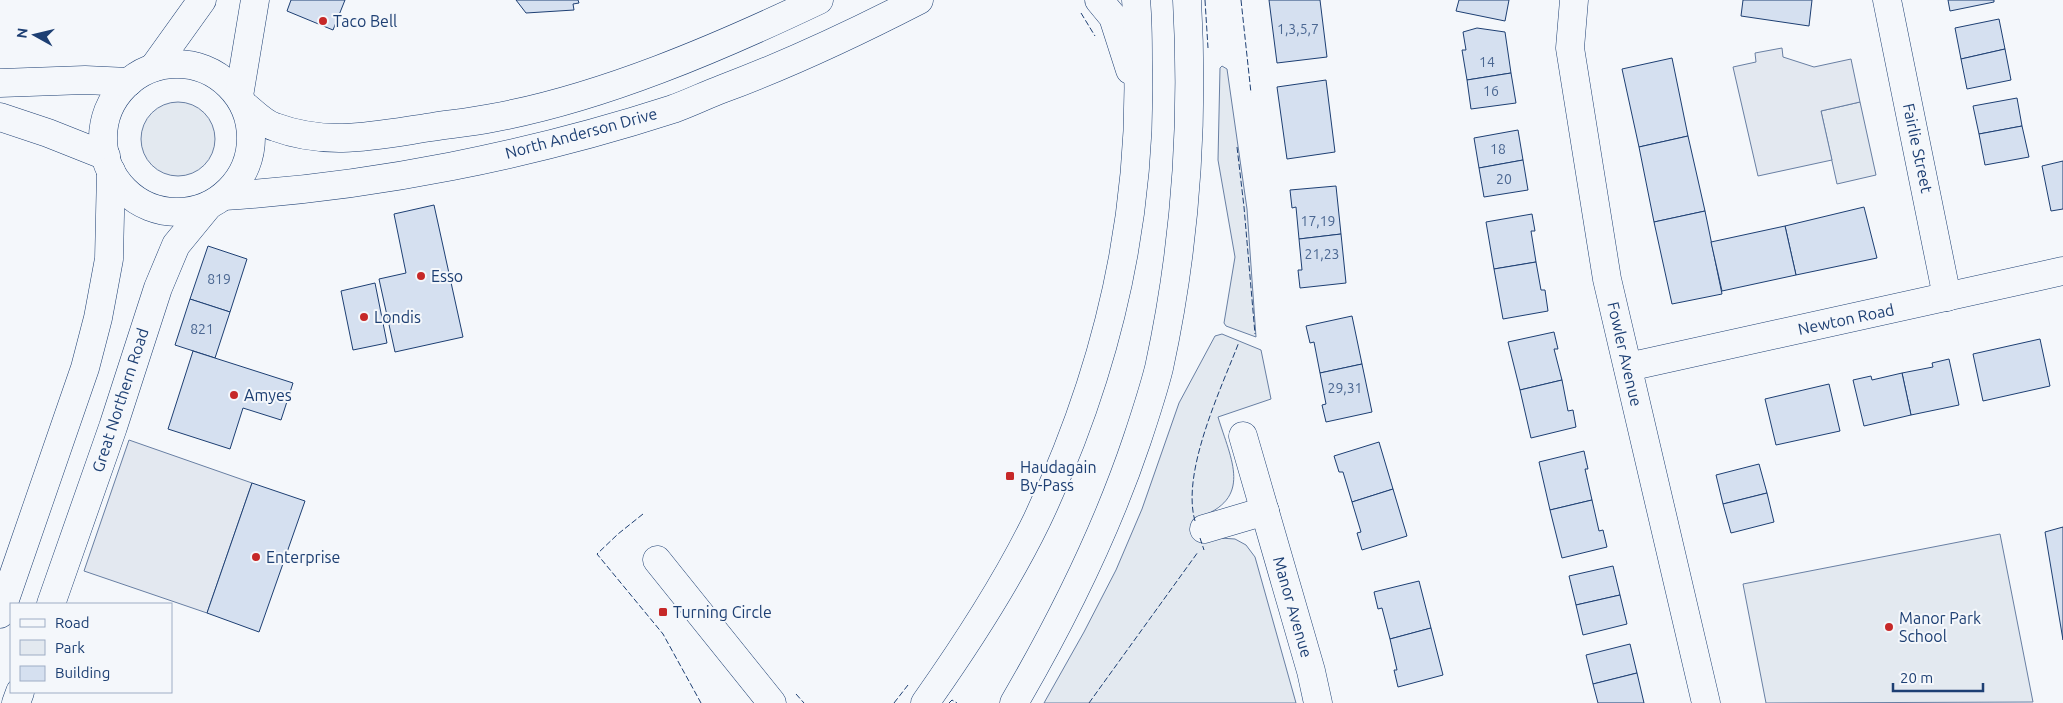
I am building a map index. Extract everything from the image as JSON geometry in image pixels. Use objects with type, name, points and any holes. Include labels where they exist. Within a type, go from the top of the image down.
[{"type":"main road","points":[[154,68],[202,0]]},
{"type":"main road","points":[[0,117],[48,133],[108,164],[127,192],[149,206],[175,212],[192,211],[216,201],[240,177],[250,154],[251,129],[242,101],[255,0]]},
{"type":"main road","points":[[0,614],[85,368],[98,318],[109,259],[108,164],[103,136],[106,116],[115,97],[129,82],[154,68],[178,64],[202,68],[222,79],[242,101],[273,127],[304,136],[331,139],[367,138],[492,118],[547,105],[627,80],[714,47],[819,0]]},
{"type":"main road","name":"North Anderson Drive","points":[[216,201],[406,175],[510,153],[626,122],[674,108],[752,78],[919,0]]},
{"type":"main road","points":[[1099,0],[1113,18],[1140,100]]},
{"type":"main road","points":[[925,703],[976,628],[1037,520],[1089,390],[1118,286],[1127,242],[1138,153],[1140,100],[1136,0]]},
{"type":"main road","points":[[1014,703],[1049,642],[1090,558],[1122,484],[1159,369],[1177,268],[1187,152],[1191,65],[1187,0]]},
{"type":"main road","name":"Fowler Avenue","points":[[1574,0],[1570,48],[1571,58],[1607,279],[1706,703]]},
{"type":"main road","name":"Fairlie Street","points":[[1887,0],[1947,297]]},
{"type":"main road","points":[[0,83],[85,80],[129,82]]},
{"type":"main road","name":"Great Northern Road","points":[[51,603],[113,427],[158,288],[176,245],[216,201]]},
{"type":"main road","name":"Newton Road","points":[[1628,367],[2063,271]]},
{"type":"main road","name":"Manor Avenue","points":[[1243,436],[1311,671],[1318,703]]},
{"type":"main road","points":[[1204,529],[1265,511]]},
{"type":"main road","points":[[657,560],[772,703]]},
{"type":"green space","points":[[1222,66],[1227,69],[1247,209],[1256,337],[1226,326],[1224,323],[1235,257],[1218,160],[1220,68]]},
{"type":"green space","points":[[178,102],[199,108],[209,118],[215,139],[209,160],[199,170],[178,176],[157,170],[147,160],[141,139],[147,118],[157,108]]},
{"type":"green space","points":[[1860,102],[1876,175],[1837,184],[1821,111]]},
{"type":"green space","points":[[1222,334],[1261,350],[1271,399],[1218,417],[1232,463],[1234,476],[1232,489],[1226,500],[1215,510],[1197,518],[1220,538],[1235,539],[1246,545],[1255,557],[1296,703],[1044,703],[1116,570],[1142,509],[1179,403],[1215,336]]},
{"type":"green space","points":[[2000,534],[2033,702],[1766,703],[1743,584]]},
{"type":"shaded area","points":[[1782,48],[1783,57],[1814,67],[1851,59],[1860,102],[1821,111],[1832,160],[1758,176],[1733,67],[1756,62],[1755,53]]},
{"type":"shaded area","points":[[129,440],[252,483],[207,613],[84,571]]},
{"type":"building","name":"Taco Bell","points":[[291,0],[345,0],[333,30],[287,11]]},
{"type":"building","points":[[516,0],[578,0],[579,3],[573,4],[574,10],[526,13]]},
{"type":"building","points":[[1269,0],[1320,0],[1327,57],[1277,63]]},
{"type":"building","points":[[1459,0],[1509,0],[1505,21],[1456,11]]},
{"type":"building","points":[[1743,0],[1812,0],[1809,26],[1741,16]]},
{"type":"building","points":[[1948,0],[1994,0],[1994,2],[1950,11]]},
{"type":"building","points":[[1999,19],[2005,49],[1961,59],[1955,28]]},
{"type":"building","points":[[1477,28],[1505,32],[1511,73],[1467,80],[1462,50],[1466,50],[1463,32]]},
{"type":"building","points":[[2005,49],[2011,80],[1967,89],[1961,59]]},
{"type":"building","points":[[1672,58],[1688,136],[1639,147],[1622,69]]},
{"type":"building","points":[[1511,73],[1516,103],[1471,109],[1467,80]]},
{"type":"building","points":[[1326,80],[1335,152],[1287,159],[1277,87]]},
{"type":"building","points":[[2017,98],[2022,126],[1979,134],[1973,106]]},
{"type":"building","points":[[2022,126],[2029,157],[1985,165],[1979,134]]},
{"type":"building","points":[[1518,130],[1523,160],[1479,168],[1474,138]]},
{"type":"building","points":[[1688,136],[1705,211],[1654,222],[1639,147]]},
{"type":"building","points":[[1523,160],[1528,190],[1484,197],[1479,168]]},
{"type":"building","points":[[2063,161],[2063,209],[2051,211],[2042,166]]},
{"type":"building","points":[[1336,186],[1341,234],[1299,239],[1296,207],[1292,208],[1290,190]]},
{"type":"building","name":"Esso","points":[[434,205],[463,337],[395,352],[379,279],[406,273],[394,214]]},
{"type":"building","points":[[1864,207],[1877,258],[1796,275],[1785,226]]},
{"type":"building","points":[[1705,211],[1722,294],[1672,304],[1654,222]]},
{"type":"building","points":[[1532,214],[1535,231],[1531,231],[1536,262],[1494,269],[1486,222]]},
{"type":"building","points":[[1785,226],[1796,275],[1722,291],[1711,242]]},
{"type":"building","points":[[1341,234],[1346,283],[1300,288],[1298,270],[1302,270],[1299,239]]},
{"type":"building","points":[[208,246],[247,259],[230,312],[190,299]]},
{"type":"building","points":[[1536,262],[1541,290],[1545,290],[1548,311],[1503,319],[1494,269]]},
{"type":"building","name":"Londis","points":[[375,283],[387,343],[353,350],[341,291]]},
{"type":"building","points":[[190,299],[230,312],[215,358],[175,345]]},
{"type":"building","points":[[1352,316],[1362,364],[1320,373],[1314,342],[1310,343],[1306,326]]},
{"type":"building","points":[[1554,332],[1558,349],[1554,349],[1562,380],[1520,390],[1508,342]]},
{"type":"building","points":[[2040,339],[2050,386],[1983,401],[1973,354]]},
{"type":"building","name":"Amyes","points":[[193,351],[293,383],[281,420],[243,408],[230,449],[168,429]]},
{"type":"building","points":[[1949,359],[1959,405],[1911,415],[1902,373],[1933,367],[1932,363]]},
{"type":"building","points":[[1362,364],[1372,412],[1326,422],[1322,405],[1326,404],[1320,373]]},
{"type":"building","points":[[1902,373],[1911,415],[1864,426],[1853,380],[1871,376],[1872,380]]},
{"type":"building","points":[[1562,380],[1568,411],[1573,410],[1576,427],[1531,438],[1520,390]]},
{"type":"building","points":[[1829,384],[1840,431],[1776,445],[1765,399]]},
{"type":"building","points":[[1379,442],[1393,489],[1352,502],[1343,472],[1339,472],[1334,456]]},
{"type":"building","points":[[1584,451],[1588,469],[1585,469],[1592,500],[1550,510],[1539,462]]},
{"type":"building","points":[[1759,464],[1767,493],[1723,504],[1716,475]]},
{"type":"building","name":"Enterprise","points":[[252,483],[305,501],[259,632],[207,613]]},
{"type":"building","points":[[1393,489],[1407,536],[1362,550],[1357,533],[1361,532],[1352,502]]},
{"type":"building","points":[[1767,493],[1774,522],[1731,533],[1723,504]]},
{"type":"building","points":[[1592,500],[1599,531],[1603,530],[1607,547],[1562,558],[1550,510]]},
{"type":"building","points":[[2063,527],[2063,640],[2045,532]]},
{"type":"building","points":[[1613,566],[1620,595],[1576,605],[1569,576]]},
{"type":"building","points":[[1419,581],[1431,628],[1390,639],[1382,608],[1378,609],[1374,592]]},
{"type":"building","points":[[1620,595],[1627,624],[1583,635],[1576,605]]},
{"type":"building","points":[[1431,628],[1443,675],[1398,687],[1394,670],[1397,670],[1390,639]]},
{"type":"building","points":[[1630,644],[1637,673],[1593,684],[1586,655]]},
{"type":"building","points":[[1637,673],[1644,703],[1598,703],[1593,684]]},
{"type":"fence","points":[[1205,0],[1208,48]]},
{"type":"fence","points":[[1241,0],[1251,93]]},
{"type":"fence","points":[[1081,13],[1095,36]]},
{"type":"fence","points":[[1237,147],[1255,334]]},
{"type":"fence","points":[[1195,521],[1192,501],[1193,479],[1198,455],[1213,406],[1239,342]]},
{"type":"fence","points":[[643,514],[597,554],[663,634],[701,703]]},
{"type":"fence","points":[[1200,538],[1204,550]]},
{"type":"fence","points":[[1089,703],[1198,552]]},
{"type":"fence","points":[[894,703],[908,685]]},
{"type":"fence","points":[[796,694],[804,703]]},
{"type":"fence","points":[[949,703],[952,700],[957,703]]},
{"type":"place","name":"Taco Bell","points":[[323,21]]},
{"type":"place","name":"Esso","points":[[421,276]]},
{"type":"place","name":"Londis","points":[[364,317]]},
{"type":"place","name":"Amyes","points":[[234,395]]},
{"type":"place","name":"Haudagain By-Pass","points":[[1010,476]]},
{"type":"place","name":"Enterprise","points":[[256,557]]},
{"type":"place","name":"Turning Circle","points":[[663,612]]},
{"type":"place","name":"Manor Park School","points":[[1889,627]]}]
